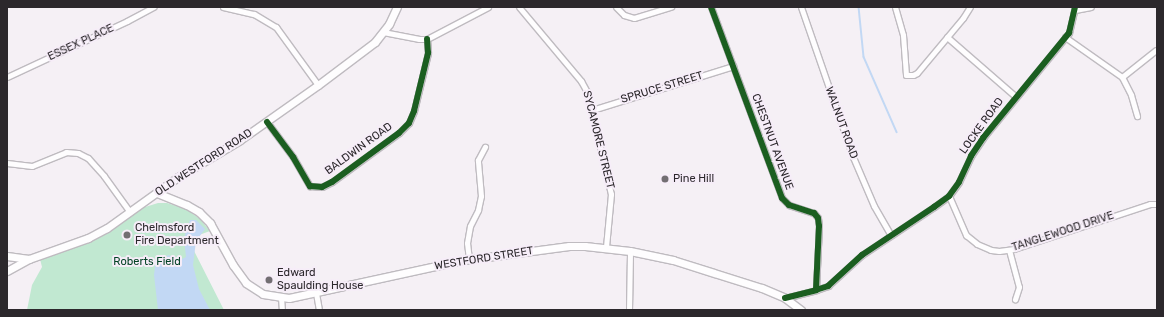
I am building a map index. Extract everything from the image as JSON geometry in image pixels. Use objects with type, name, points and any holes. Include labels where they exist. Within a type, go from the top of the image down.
[{"type":"main road","name":"OLD WESTFORD ROAD","points":[[7,271],[29,259],[88,238],[107,228],[178,177],[267,122],[375,42],[389,24],[397,7]]},
{"type":"main road","name":"WESTFORD STREET","points":[[157,193],[187,204],[199,212],[210,223],[233,265],[246,283],[263,294],[289,298],[469,259],[569,246],[606,247],[673,260],[762,288],[785,298],[801,310]]},
{"type":"main road","points":[[7,256],[29,259]]},
{"type":"street","name":"ESSEX PLACE","points":[[7,77],[127,21],[153,7]]},
{"type":"street","points":[[223,7],[254,14],[276,26],[318,85]]},
{"type":"street","points":[[383,32],[427,39],[488,7]]},
{"type":"street","name":"SYCAMORE STREET","points":[[519,7],[581,81],[587,92],[611,194],[606,247]]},
{"type":"street","points":[[616,7],[624,15],[634,18],[671,7]]},
{"type":"street","name":"CHESTNUT AVENUE","points":[[711,7],[782,198],[790,205],[814,213],[818,218],[819,226],[816,290]]},
{"type":"street","name":"WALNUT ROAD","points":[[800,7],[853,157],[874,206],[891,235]]},
{"type":"street","points":[[895,7],[903,35],[906,75],[917,73],[970,7]]},
{"type":"street","points":[[1075,8],[1091,7]]},
{"type":"street","name":"LOCKE ROAD","points":[[785,298],[816,290],[832,283],[862,255],[949,196],[959,182],[971,156],[1016,97],[1065,37],[1071,28],[1075,8]]},
{"type":"street","points":[[947,37],[1016,97]]},
{"type":"street","points":[[1065,37],[1122,77],[1129,90],[1137,116]]},
{"type":"street","name":"BALDWIN ROAD","points":[[267,122],[293,157],[305,180],[315,188],[322,187],[332,182],[386,143],[409,123],[414,111],[428,53],[427,39]]},
{"type":"street","points":[[1122,77],[1156,50]]},
{"type":"street","name":"SPRUCE STREET","points":[[592,110],[733,66]]},
{"type":"street","points":[[469,259],[467,242],[470,226],[478,210],[481,196],[478,160],[485,148]]},
{"type":"street","points":[[7,163],[32,166],[66,152],[78,154],[88,158],[104,176],[130,212]]},
{"type":"street","name":"TANGLEWOOD DRIVE","points":[[949,196],[962,229],[971,240],[991,250],[1009,250],[1150,204],[1157,204]]},
{"type":"street","points":[[1009,250],[1019,287],[1014,299]]},
{"type":"street","points":[[629,310],[630,251]]},
{"type":"street","points":[[316,293],[319,310]]},
{"type":"street","points":[[281,297],[282,310]]},
{"type":"green space","name":"Roberts Field","points":[[158,203],[167,203],[186,209],[200,219],[210,231],[188,239],[224,310],[27,310],[32,285],[42,267],[40,259],[98,236],[142,208]]},
{"type":"water","points":[[190,220],[196,220],[205,229],[196,241],[193,265],[199,289],[210,310],[158,310],[154,275],[156,259],[157,257],[166,257],[168,255],[180,260],[186,257],[184,238]]},
{"type":"waterway","points":[[859,7],[864,57],[897,132]]},
{"type":"cycle path","points":[[711,7],[782,198],[789,205],[814,213],[818,218],[819,226],[816,290]]},
{"type":"cycle path","points":[[785,298],[828,286],[862,255],[949,196],[959,182],[971,156],[983,138],[1069,33],[1075,7]]},
{"type":"cycle path","points":[[267,122],[293,157],[310,186],[322,187],[332,182],[399,133],[409,123],[414,111],[428,53],[427,39]]},
{"type":"place","name":"Pine Hill","points":[[665,179]]},
{"type":"place","name":"Chelmsford Fire Department","points":[[127,235]]},
{"type":"place","name":"Edward Spaulding House","points":[[269,280]]}]
